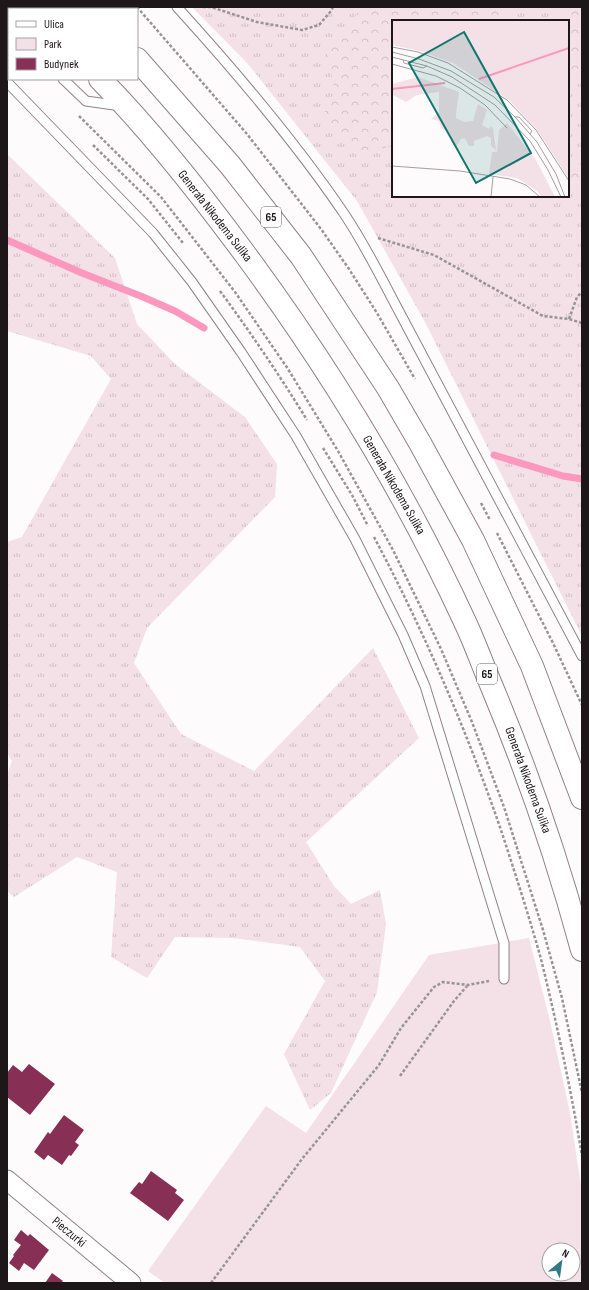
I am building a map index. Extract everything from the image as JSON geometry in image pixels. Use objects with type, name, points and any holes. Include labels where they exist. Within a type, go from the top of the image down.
[{"type":"highway","name":"65","points":[[138,60],[230,164],[301,256],[388,388],[420,442],[473,540],[532,666],[582,798]]},
{"type":"highway","name":"Generała Nikodema Sulika","points":[[101,80],[128,107],[210,207],[283,306],[354,415],[390,476],[426,543],[466,624],[512,735],[554,855],[582,950]]},
{"type":"street","name":"Pieczurki","points":[[7,1180],[131,1283]]},
{"type":"lane","points":[[177,7],[242,81],[289,138],[342,211],[393,300],[456,416],[582,656]]},
{"type":"lane","points":[[64,80],[86,101],[128,107]]},
{"type":"lane","points":[[7,82],[153,233],[192,282],[241,352],[296,436],[355,539],[403,635],[425,686],[504,943],[504,979]]},
{"type":"path","points":[[203,7],[211,7],[257,22],[302,30],[319,25],[331,12],[333,7]]},
{"type":"path","points":[[77,114],[161,197],[235,292],[288,368],[338,451],[396,556],[441,649],[472,722],[507,815],[537,909],[560,991],[582,1093]]},
{"type":"path","points":[[360,242],[371,236],[434,255],[543,316],[569,319],[582,323]]},
{"type":"path","points":[[569,319],[577,297],[582,292]]},
{"type":"path","points":[[212,1283],[302,1159],[379,1065],[401,1028],[434,987],[443,982],[468,985],[504,979]]},
{"type":"path","points":[[400,1076],[454,1001],[468,985]]},
{"type":"green space","points":[[192,7],[582,7],[582,636],[425,322],[357,201],[248,64]]},
{"type":"green space","points":[[361,7],[516,7],[507,20],[392,20],[392,145],[366,154],[320,121],[335,93],[327,51],[347,29]]},
{"type":"green space","points":[[564,7],[582,7],[582,81],[569,80],[569,20],[554,20]]},
{"type":"green space","points":[[7,154],[115,258],[137,324],[175,364],[245,417],[277,464],[275,497],[147,628],[134,663],[181,734],[254,771],[373,648],[419,738],[306,842],[334,886],[351,904],[380,890],[386,924],[377,992],[331,1093],[310,1110],[284,1054],[325,981],[300,947],[233,938],[175,937],[147,978],[111,957],[117,872],[77,857],[14,897],[7,891],[7,775],[12,761],[7,753],[7,542],[22,537],[111,379],[91,356],[7,331]]},
{"type":"green space","points":[[569,160],[582,166],[582,191],[569,188]]},
{"type":"green space","points":[[529,938],[550,1021],[570,1113],[582,1193],[582,1283],[165,1283],[148,1271],[266,1106],[306,1133],[429,955]]},
{"type":"building","points":[[29,1064],[55,1084],[30,1115],[7,1097],[7,1073],[13,1065],[22,1072]]},
{"type":"building","points":[[64,1115],[84,1130],[75,1142],[79,1145],[62,1165],[48,1155],[44,1160],[34,1152],[48,1132],[50,1134]]},
{"type":"building","points":[[151,1171],[177,1190],[175,1193],[184,1200],[168,1221],[130,1193],[139,1182],[142,1184]]},
{"type":"building","points":[[21,1230],[28,1236],[30,1234],[49,1250],[34,1270],[24,1263],[19,1271],[9,1263],[21,1245],[14,1240]]},
{"type":"building","points":[[52,1273],[63,1281],[61,1283],[45,1283]]},
{"type":"waterway","points":[[7,240],[82,273],[175,311],[204,328]]},
{"type":"waterway","points":[[494,455],[563,476],[582,479]]}]
